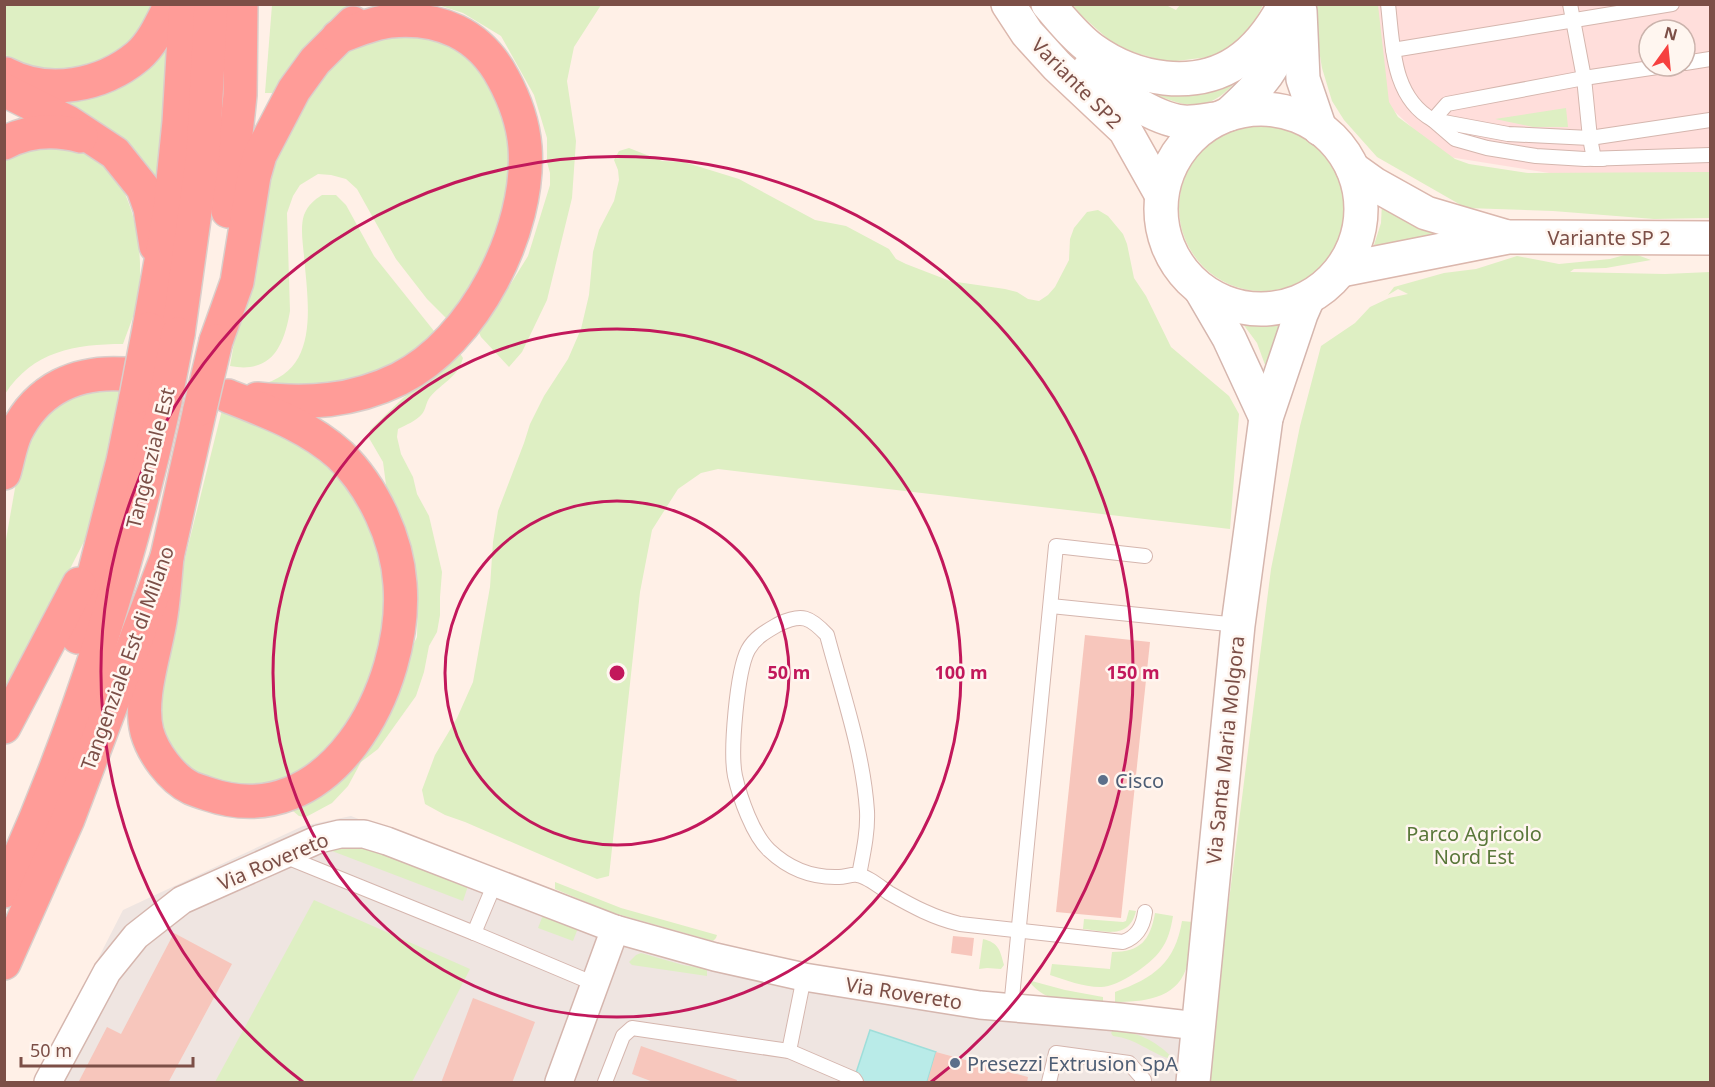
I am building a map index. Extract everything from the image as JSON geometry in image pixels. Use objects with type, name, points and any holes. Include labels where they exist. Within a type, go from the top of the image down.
[{"type":"highway","points":[[4,73],[37,85],[63,87],[116,71],[139,54],[157,31],[171,4]]},
{"type":"highway","points":[[159,265],[172,199],[186,4]]},
{"type":"highway","name":"Tangenziale Est","points":[[4,891],[28,841],[66,745],[113,598],[149,473],[142,391],[164,332],[203,153],[211,4]]},
{"type":"highway","points":[[216,341],[240,95],[241,4]]},
{"type":"highway","points":[[216,341],[237,282],[254,176],[260,155],[294,90],[315,61],[371,4]]},
{"type":"highway","points":[[167,557],[161,615],[146,692],[147,730],[154,751],[176,778],[190,788],[216,797],[270,800],[309,786],[345,752],[369,720],[385,688],[397,646],[401,610],[396,554],[376,503],[340,456],[316,436],[284,418],[228,396],[295,403],[355,396],[400,378],[441,348],[463,324],[483,296],[510,244],[521,197],[525,150],[520,117],[512,95],[498,68],[477,42],[462,33],[432,23],[403,21],[373,24],[338,37]]},
{"type":"highway","points":[[4,90],[68,122],[115,153],[143,188],[150,208],[159,265],[164,332]]},
{"type":"highway","points":[[4,143],[16,137],[40,131],[64,132],[83,137],[115,153]]},
{"type":"highway","name":"Tangenziale Est di Milano","points":[[4,963],[68,819],[167,557],[216,341]]},
{"type":"highway","points":[[4,473],[15,433],[43,396],[75,378],[91,374],[142,391],[89,602],[54,719],[4,859]]},
{"type":"highway","points":[[4,727],[105,531]]},
{"type":"main road","name":"Variante SP2","points":[[1008,4],[1027,33],[1057,66],[1125,130],[1161,194]]},
{"type":"main road","name":"Variante SP2","points":[[1032,4],[1055,33],[1091,71],[1113,90],[1154,112],[1182,122],[1223,117]]},
{"type":"main road","points":[[1048,4],[1077,35],[1107,59],[1149,75],[1185,80],[1218,73],[1245,57],[1269,31],[1285,4]]},
{"type":"main road","points":[[1266,418],[1229,338],[1201,290],[1176,264],[1168,248],[1162,230],[1161,194],[1166,176],[1182,147],[1197,132],[1223,117],[1251,93],[1272,66],[1280,50],[1292,4]]},
{"type":"main road","points":[[1300,4],[1303,79],[1320,129]]},
{"type":"main road","points":[[1201,290],[1233,306],[1251,309],[1287,306],[1308,298],[1330,282],[1341,270],[1356,241],[1360,224],[1359,191],[1353,169],[1332,139],[1320,129],[1292,114],[1271,110],[1250,110],[1223,117]]},
{"type":"main road","name":"Variante SP 2","points":[[1353,169],[1374,184],[1426,213],[1508,237]]},
{"type":"main road","name":"Variante SP 2","points":[[1341,270],[1508,237],[1710,238]]},
{"type":"main road","name":"Via Santa Maria Molgora","points":[[1193,1083],[1238,625],[1266,418],[1300,314],[1308,298]]},
{"type":"street","name":"Via Rovereto","points":[[48,1083],[107,972],[136,936],[182,900],[319,839],[340,834],[364,834],[387,841],[615,930],[678,948],[804,977],[980,1005],[1198,1026]]},
{"type":"street","points":[[559,1083],[615,930]]},
{"type":"lane","points":[[1388,4],[1393,50],[1404,92],[1413,105],[1455,139],[1487,148],[1536,156],[1585,159],[1710,155]]},
{"type":"lane","points":[[1570,4],[1584,78],[1594,159],[1710,155]]},
{"type":"lane","points":[[1393,50],[1672,4]]},
{"type":"lane","points":[[1433,120],[1447,104],[1637,70]]},
{"type":"lane","points":[[1433,120],[1508,134],[1590,138],[1710,120]]},
{"type":"lane","points":[[1011,1008],[1056,546],[1145,556]]},
{"type":"lane","points":[[1051,606],[1238,625]]},
{"type":"lane","points":[[859,875],[865,846],[867,811],[858,754],[826,635],[814,621],[802,618],[788,620],[761,634],[748,650],[741,671],[735,722],[735,774],[746,813],[767,849],[790,868],[816,876],[859,875],[911,905],[943,920],[1018,931],[1123,942],[1131,939],[1137,933],[1144,923],[1145,912]]},
{"type":"lane","points":[[282,855],[595,984]]},
{"type":"lane","points":[[474,933],[495,883]]},
{"type":"lane","points":[[789,1051],[804,977]]},
{"type":"lane","points":[[605,1083],[623,1036],[632,1028],[789,1051],[854,1079],[856,1083]]},
{"type":"lane","points":[[1049,1083],[1056,1053],[1129,1063],[1144,1083]]},
{"type":"shaded area","points":[[1352,5],[1710,5],[1710,188],[1600,181],[1443,156],[1370,89]]},
{"type":"shaded area","points":[[351,816],[617,921],[805,966],[983,992],[1190,1014],[1186,1082],[35,1082],[123,910],[303,826]]},
{"type":"green space","points":[[5,5],[153,5],[135,36],[118,51],[86,66],[50,71],[30,67],[5,55]]},
{"type":"green space","points":[[272,5],[355,5],[276,93],[265,93]]},
{"type":"green space","points":[[438,5],[601,5],[574,47],[567,81],[576,141],[572,198],[547,300],[522,352],[509,367],[481,337],[476,326],[502,298],[528,256],[550,185],[547,138],[534,95],[501,36],[463,13]]},
{"type":"green space","points":[[1073,5],[1166,5],[1176,10],[1180,5],[1263,5],[1248,34],[1217,56],[1168,62],[1118,48]]},
{"type":"green space","points":[[1314,5],[1378,5],[1389,102],[1398,117],[1455,159],[1469,164],[1528,173],[1710,172],[1710,218],[1654,219],[1553,211],[1466,208],[1377,157],[1344,120],[1332,101],[1322,68]]},
{"type":"green space","points":[[390,33],[444,39],[488,75],[513,150],[499,240],[449,321],[427,299],[396,259],[357,189],[346,179],[318,174],[300,185],[287,213],[290,311],[279,346],[274,355],[256,366],[230,366],[262,184],[288,119],[343,49]]},
{"type":"green space","points":[[172,36],[156,180],[59,97]]},
{"type":"green space","points":[[1241,75],[1221,96],[1200,104],[1178,103],[1152,93],[1150,90]]},
{"type":"green space","points":[[1566,108],[1568,127],[1533,127],[1495,119]]},
{"type":"green space","points":[[1262,125],[1278,126],[1294,131],[1321,149],[1339,176],[1344,192],[1344,224],[1339,240],[1321,267],[1294,285],[1278,290],[1262,291],[1246,290],[1230,285],[1203,267],[1185,240],[1180,224],[1179,208],[1180,192],[1185,176],[1203,149],[1230,131],[1246,126]]},
{"type":"green space","points":[[33,142],[87,152],[103,162],[115,177],[125,194],[137,233],[139,291],[135,311],[123,344],[72,348],[56,353],[28,368],[5,394],[5,159]]},
{"type":"green space","points":[[629,148],[662,161],[684,162],[739,179],[815,220],[846,226],[889,249],[896,259],[950,281],[1005,289],[1039,301],[1055,287],[1069,260],[1070,239],[1074,228],[1087,212],[1098,210],[1108,216],[1123,234],[1134,278],[1146,296],[1171,347],[1229,396],[1239,414],[1230,529],[718,469],[701,473],[678,489],[652,530],[640,592],[609,876],[597,879],[445,815],[425,804],[422,790],[435,755],[457,718],[473,682],[490,587],[498,511],[530,424],[544,396],[568,359],[581,329],[589,295],[593,252],[599,230],[614,201],[619,180],[614,160],[619,151]]},
{"type":"green space","points":[[322,195],[336,195],[346,205],[374,256],[438,336],[395,367],[326,388],[258,385],[278,378],[292,367],[301,352],[308,315],[303,220],[309,206]]},
{"type":"green space","points":[[1382,202],[1450,232],[1377,251],[1374,245],[1381,223]]},
{"type":"green space","name":"Parco Agricolo Nord Est","points":[[1632,253],[1651,260],[1606,268],[1574,269],[1570,272],[1665,274],[1710,272],[1710,1082],[1206,1082],[1271,569],[1300,426],[1321,346],[1355,323],[1370,307],[1389,298],[1408,294],[1398,289],[1388,295],[1394,287],[1444,273],[1476,269],[1517,256],[1559,264],[1610,259]]},
{"type":"green space","points":[[1282,323],[1268,373],[1257,343],[1243,324],[1265,325]]},
{"type":"green space","points":[[459,352],[463,358],[461,365],[430,397],[420,416],[398,429],[397,437],[401,454],[413,477],[417,494],[429,516],[442,572],[437,632],[429,646],[416,696],[378,749],[361,762],[348,786],[332,803],[306,817],[299,816],[293,811],[327,790],[372,735],[395,702],[407,658],[417,637],[418,593],[388,500],[383,462],[369,438],[370,430],[403,398],[423,384],[427,378]]},
{"type":"green space","points":[[127,387],[92,526],[5,695],[5,545],[20,460],[39,419],[67,395]]},
{"type":"green space","points":[[222,410],[277,429],[333,464],[350,482],[387,557],[387,644],[338,745],[268,790],[195,778],[163,746],[156,693],[186,554]]},
{"type":"green space","points":[[357,846],[371,848],[468,886],[463,901],[332,851]]},
{"type":"green space","points":[[555,882],[621,908],[717,935],[716,938],[713,941],[610,912],[555,889]]},
{"type":"green space","points":[[314,900],[470,969],[412,1082],[215,1082]]},
{"type":"green space","points":[[1129,910],[1136,911],[1133,920],[1122,930],[1108,932],[1083,929],[1084,919],[1126,921]]},
{"type":"green space","points":[[1155,913],[1173,916],[1169,934],[1156,956],[1133,974],[1115,984],[1100,987],[1081,985],[1050,975],[1052,964],[1110,969],[1112,952],[1130,950],[1142,943],[1147,937]]},
{"type":"green space","points":[[543,915],[578,928],[573,941],[538,928]]},
{"type":"green space","points":[[1182,921],[1193,922],[1189,957],[1181,979],[1166,993],[1157,997],[1115,1002],[1115,992],[1141,981],[1168,958],[1179,936]]},
{"type":"green space","points":[[983,939],[998,948],[1004,965],[1001,969],[979,969]]},
{"type":"green space","points":[[641,953],[707,969],[707,976],[632,965],[629,962]]},
{"type":"green space","points":[[1028,980],[1103,997],[1103,1002],[1052,998],[1035,988]]},
{"type":"green space","points":[[1113,1030],[1145,1038],[1172,1057],[1171,1059],[1130,1040],[1113,1036],[1111,1033]]},
{"type":"water","points":[[870,1030],[936,1052],[927,1082],[861,1082],[854,1079]]},
{"type":"building","name":"Cisco","points":[[1085,635],[1150,642],[1121,918],[1056,912]]},
{"type":"building","points":[[174,933],[232,964],[168,1083],[78,1083],[107,1027],[121,1034]]},
{"type":"building","points":[[953,936],[974,938],[972,956],[951,953]]},
{"type":"building","points":[[473,998],[535,1022],[512,1083],[441,1083]]},
{"type":"building","points":[[641,1046],[737,1080],[736,1083],[656,1083],[632,1074]]},
{"type":"building","name":"Presezzi Extrusion SpA","points":[[936,1052],[1028,1077],[1027,1083],[927,1083]]},
{"type":"place","name":"Cisco","points":[[1103,780]]},
{"type":"place","name":"Presezzi Extrusion SpA","points":[[955,1063]]}]
